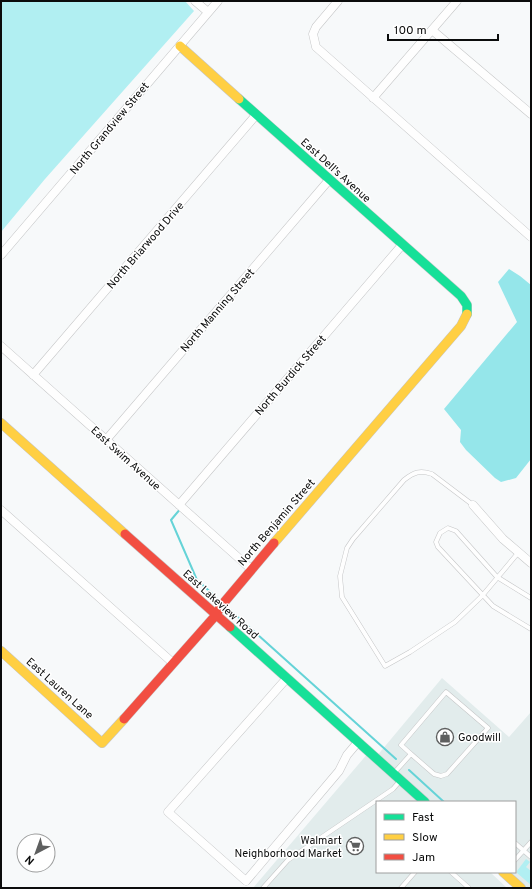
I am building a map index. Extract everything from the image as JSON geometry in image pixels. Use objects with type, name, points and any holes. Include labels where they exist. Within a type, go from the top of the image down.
[{"type":"street","points":[[196,1],[208,12]]},
{"type":"street","name":"North Grandview Street","points":[[1,255],[218,1]]},
{"type":"street","points":[[338,1],[316,27],[313,34],[316,47],[531,237]]},
{"type":"street","points":[[373,98],[456,1]]},
{"type":"street","points":[[432,30],[531,114]]},
{"type":"street","name":"East Dell's Avenue","points":[[180,46],[462,297],[466,306],[467,316]]},
{"type":"street","name":"North Briarwood Drive","points":[[33,375],[256,115]]},
{"type":"street","name":"North Manning Street","points":[[106,440],[329,180]]},
{"type":"street","name":"North Burdick Street","points":[[179,505],[402,245]]},
{"type":"street","name":"North Benjamin Street","points":[[102,743],[216,615],[221,606],[251,570],[462,326],[467,316]]},
{"type":"street","name":"East Swim Avenue","points":[[1,346],[251,570]]},
{"type":"street","name":"East Lakeview Road","points":[[1,423],[424,801]]},
{"type":"street","points":[[473,505],[503,538],[531,563]]},
{"type":"street","points":[[1,510],[173,663]]},
{"type":"street","name":"East Lauren Lane","points":[[1,652],[102,743]]},
{"type":"street","points":[[287,678],[168,812],[246,881],[339,771],[347,755],[358,742]]},
{"type":"street","points":[[505,873],[521,888]]},
{"type":"lane","points":[[473,505],[432,474],[425,471],[419,471],[411,474],[404,480],[347,548],[343,560],[340,585],[342,597],[385,666],[410,652],[455,622],[482,596],[518,553]]},
{"type":"lane","points":[[531,598],[497,577],[456,531],[448,528],[440,533],[436,542],[438,547],[482,596],[493,606],[531,629]]},
{"type":"lane","points":[[446,692],[488,728],[447,774],[441,776],[434,774],[411,754],[401,745],[446,692]]},
{"type":"lane","points":[[394,774],[411,754]]},
{"type":"lane","points":[[263,888],[288,860],[393,789],[401,780]]},
{"type":"lane","points":[[516,859],[531,842]]},
{"type":"lane","points":[[516,844],[531,857]]},
{"type":"lane","points":[[403,887],[414,873]]},
{"type":"lane","points":[[452,873],[469,888]]},
{"type":"shaded area","points":[[1,1],[185,1],[194,11],[45,179],[1,232]]},
{"type":"shaded area","points":[[509,269],[531,285],[531,459],[516,478],[501,482],[466,450],[460,442],[461,430],[444,409],[517,322],[498,282]]},
{"type":"shaded area","points":[[442,678],[509,737],[531,712],[531,888],[526,888],[509,873],[516,873],[516,801],[427,801],[376,757]]},
{"type":"shaded area","points":[[369,752],[418,801],[376,801],[376,873],[491,873],[507,888],[253,888]]},
{"type":"shaded area","points":[[526,859],[530,862],[526,867],[531,871],[531,885],[517,873]]},
{"type":"waterway","points":[[181,508],[171,520],[197,580],[217,598]]},
{"type":"waterway","points":[[229,609],[396,759]]},
{"type":"waterway","points":[[409,770],[443,801]]},
{"type":"traffic: fast","points":[[239,99],[461,296],[467,305],[467,314]]},
{"type":"traffic: fast","points":[[230,627],[424,801]]},
{"type":"traffic: slow","points":[[180,46],[239,99]]},
{"type":"traffic: slow","points":[[274,543],[461,326],[467,314]]},
{"type":"traffic: slow","points":[[1,423],[125,534]]},
{"type":"traffic: slow","points":[[1,651],[102,743],[124,719]]},
{"type":"traffic: slow","points":[[504,873],[521,888]]},
{"type":"traffic: jam","points":[[125,534],[230,627]]},
{"type":"traffic: jam","points":[[124,719],[216,615],[221,606],[274,543]]},
{"type":"place","name":"Goodwill","points":[[445,737]]},
{"type":"place","name":"Walmart Neighborhood Market","points":[[355,846]]}]
